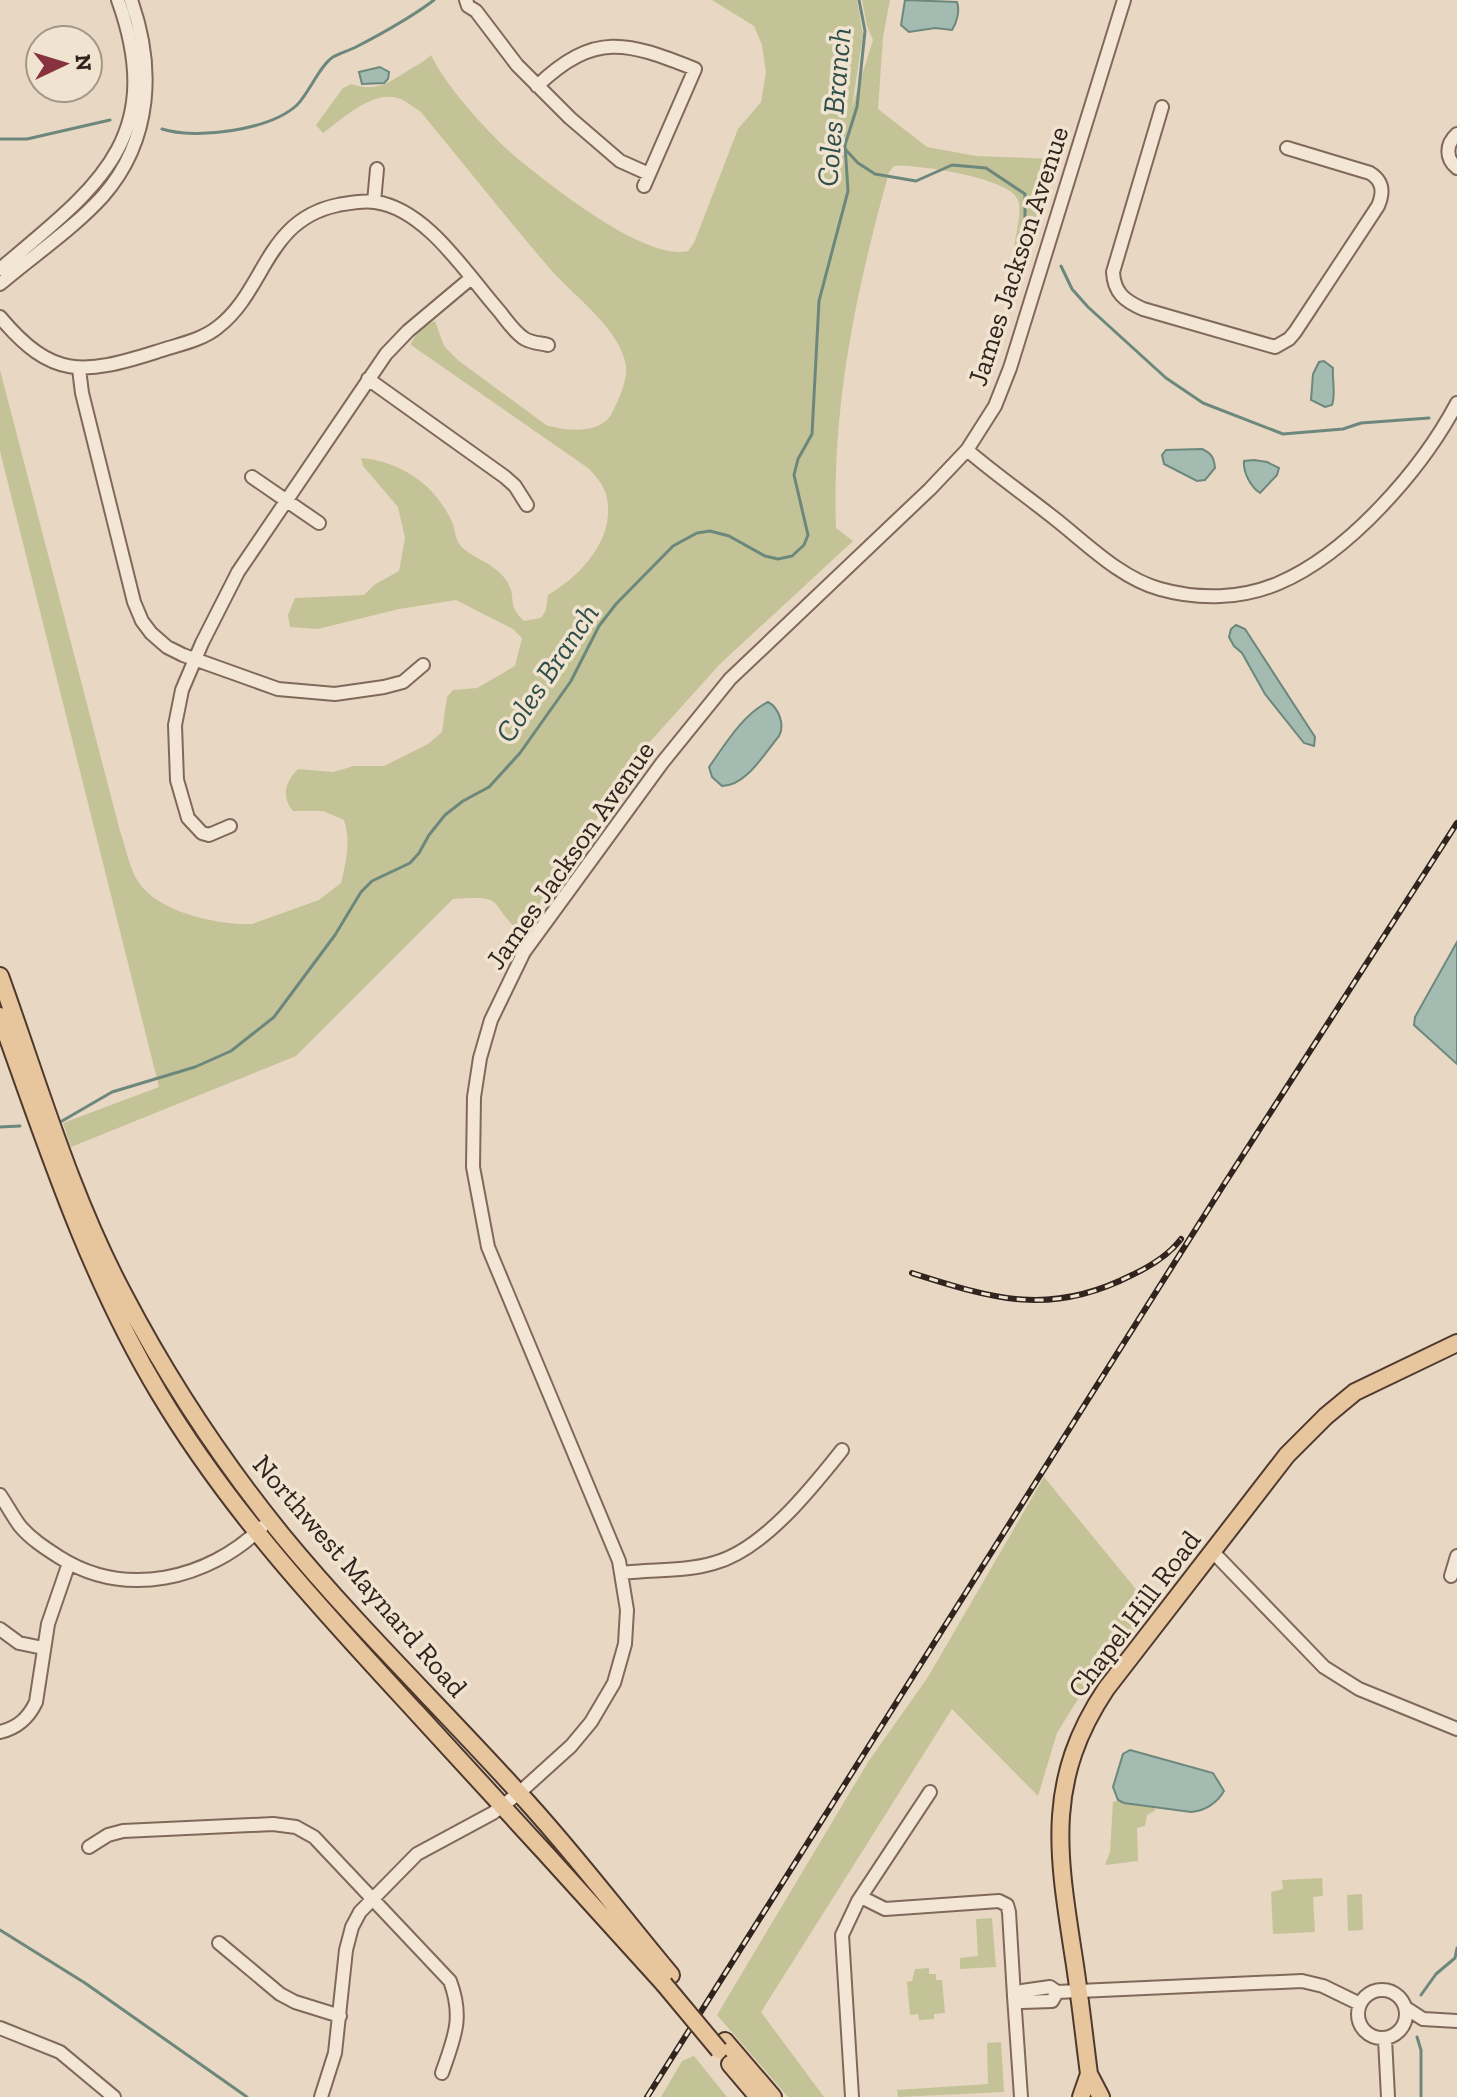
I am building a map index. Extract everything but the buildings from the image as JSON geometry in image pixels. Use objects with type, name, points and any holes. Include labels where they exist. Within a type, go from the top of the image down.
[{"type":"main road","name":"Northwest Maynard Road","points":[[0,976],[72,1184],[140,1324],[185,1398],[270,1520],[323,1583],[519,1793],[722,2046],[758,2097]]},
{"type":"main road","name":"Northwest Maynard Road","points":[[0,1016],[4,1040],[66,1201],[107,1294],[179,1426],[256,1534],[314,1602],[667,1980]]},
{"type":"main road","name":"Chapel Hill Road","points":[[1101,2097],[1089,2074],[1060,1857],[1059,1817],[1064,1781],[1088,1715],[1287,1455],[1355,1392],[1457,1343]]},
{"type":"main road","name":"Northwest Maynard Road","points":[[722,2046],[773,2097]]},
{"type":"main road","name":"Chapel Hill Road","points":[[1081,2097],[1089,2074]]},
{"type":"street","points":[[0,269],[79,202],[100,180],[120,145],[131,109],[134,75],[123,0]]},
{"type":"street","points":[[0,284],[92,206],[125,165],[140,129],[148,79],[143,37],[123,0]]},
{"type":"street","points":[[466,0],[468,6],[476,5],[500,45],[537,86],[620,161],[647,180],[695,69],[631,47],[599,48],[576,55],[558,66],[537,86]]},
{"type":"street","name":"James Jackson Avenue","points":[[321,2097],[335,2053],[346,1950],[352,1927],[372,1897],[417,1854],[503,1806],[571,1746],[608,1696],[622,1661],[626,1636],[627,1610],[622,1573],[488,1247],[476,1192],[472,1139],[479,1066],[491,1020],[504,988],[539,930],[662,763],[730,679],[930,489],[967,450],[995,406],[1010,368],[1124,0]]},
{"type":"street","points":[[1162,107],[1113,272],[1114,283],[1128,303],[1143,309],[1275,347],[1295,332],[1378,206],[1383,190],[1380,182],[1370,173],[1287,148]]},
{"type":"street","points":[[1457,134],[1451,139],[1448,152],[1457,168]]},
{"type":"street","points":[[374,202],[377,169]]},
{"type":"street","points":[[0,317],[25,346],[43,357],[79,369],[120,364],[209,333],[234,311],[281,240],[297,223],[317,211],[334,206],[374,202],[394,208],[423,224],[520,336],[548,345]]},
{"type":"street","points":[[230,826],[209,835],[202,833],[188,818],[177,780],[175,725],[182,690],[194,660],[238,572],[368,379],[396,342],[470,279]]},
{"type":"street","points":[[79,369],[82,393],[134,602],[142,621],[167,647],[269,687],[315,694],[358,691],[403,682],[423,665]]},
{"type":"street","points":[[368,379],[505,477],[527,505]]},
{"type":"street","points":[[967,450],[1125,572],[1158,589],[1207,597],[1269,587],[1330,551],[1399,487],[1439,434],[1457,403]]},
{"type":"street","points":[[252,477],[319,523]]},
{"type":"street","points":[[622,1573],[687,1568],[731,1557],[764,1535],[819,1479],[842,1450]]},
{"type":"street","points":[[0,1495],[20,1526],[34,1540],[69,1563],[119,1580],[158,1580],[192,1572],[216,1562],[256,1534],[270,1520]]},
{"type":"street","points":[[1213,1552],[1324,1667],[1359,1689],[1457,1729]]},
{"type":"street","points":[[1451,1576],[1457,1556]]},
{"type":"street","points":[[0,1732],[18,1726],[32,1711],[38,1694],[43,1648],[53,1606],[69,1563]]},
{"type":"street","points":[[0,1629],[12,1640],[43,1648]]},
{"type":"street","points":[[852,2097],[842,1935],[861,1897],[930,1792]]},
{"type":"street","points":[[89,1847],[108,1835],[123,1831],[288,1825],[314,1837],[450,1981],[456,1996],[458,2026],[442,2073]]},
{"type":"street","points":[[861,1897],[885,1909],[999,1901],[1007,1905],[1021,2097]]},
{"type":"street","points":[[219,1943],[280,1994],[340,2016]]},
{"type":"street","points":[[1015,1996],[1022,2002],[1052,2001],[1057,1992],[1079,1990],[1302,1981],[1323,1986],[1360,2004]]},
{"type":"street","points":[[1406,2008],[1404,2024],[1396,2034],[1385,2039],[1374,2037],[1362,2027],[1360,2004],[1366,1996],[1384,1990],[1396,1995],[1406,2008],[1423,2019]]},
{"type":"street","points":[[1404,2024],[1423,2019],[1457,2021]]},
{"type":"street","points":[[0,2028],[60,2052],[114,2097]]},
{"type":"street","points":[[1385,2039],[1388,2097]]},
{"type":"green space","points":[[712,0],[857,0],[863,35],[852,107],[873,40],[862,0],[890,0],[883,37],[878,109],[927,147],[976,156],[1057,159],[1029,250],[1021,257],[1014,256],[1019,206],[1012,192],[962,174],[894,166],[889,172],[866,261],[842,392],[836,528],[853,541],[720,664],[647,745],[520,932],[490,900],[453,899],[296,1056],[71,1147],[63,1123],[159,1087],[0,451],[0,370],[120,831],[139,883],[148,893],[175,909],[223,922],[252,924],[319,900],[341,883],[347,852],[346,828],[344,820],[323,811],[293,811],[286,795],[294,774],[298,769],[333,772],[354,766],[384,766],[428,744],[442,732],[447,697],[453,690],[477,688],[515,666],[522,638],[513,629],[456,600],[399,609],[318,629],[290,627],[288,615],[295,598],[364,595],[374,585],[399,571],[405,538],[398,507],[363,466],[361,458],[403,470],[437,497],[452,522],[460,545],[503,576],[511,589],[513,606],[524,621],[541,618],[546,610],[548,595],[585,565],[602,539],[606,525],[606,494],[588,468],[411,345],[414,338],[435,321],[444,346],[459,361],[546,425],[563,429],[582,430],[607,420],[620,397],[626,366],[616,340],[606,327],[552,271],[420,111],[401,99],[378,98],[358,107],[323,133],[316,125],[343,88],[352,84],[368,87],[382,85],[431,55],[447,82],[482,124],[553,187],[600,219],[648,245],[670,251],[688,251],[694,243],[738,129],[761,102],[766,72],[762,45],[754,26]]},
{"type":"green space","points":[[1044,1477],[1153,1610],[1096,1670],[1057,1733],[1038,1796],[952,1709],[761,2012],[824,2097],[788,2097],[717,2015],[868,1762],[928,1677]]},
{"type":"green space","points":[[1113,1802],[1156,1810],[1147,1815],[1145,1826],[1137,1828],[1138,1861],[1105,1865],[1110,1852]]},
{"type":"green space","points":[[1322,1878],[1323,1896],[1313,1897],[1315,1932],[1273,1934],[1271,1892],[1283,1889],[1282,1880]]},
{"type":"green space","points":[[1362,1894],[1363,1930],[1348,1931],[1347,1895]]},
{"type":"green space","points":[[992,1918],[996,1967],[960,1969],[960,1958],[978,1956],[976,1919]]},
{"type":"green space","points":[[929,1968],[929,1974],[936,1974],[936,1980],[942,1980],[945,2013],[934,2014],[934,2019],[919,2020],[918,2014],[910,2015],[907,1982],[912,1981],[915,1969]]},
{"type":"green space","points":[[1001,2042],[1004,2092],[898,2097],[897,2090],[988,2084],[987,2043]]},
{"type":"green space","points":[[694,2056],[727,2097],[661,2097],[682,2061]]},
{"type":"shaded area","points":[[905,0],[957,2],[958,16],[952,30],[935,28],[909,32],[901,25]]},
{"type":"shaded area","points":[[380,67],[389,72],[384,83],[362,84],[359,72]]},
{"type":"shaded area","points":[[1324,361],[1333,368],[1334,392],[1332,405],[1325,407],[1311,400],[1313,374],[1319,362]]},
{"type":"shaded area","points":[[1202,449],[1212,456],[1215,468],[1205,480],[1197,481],[1164,464],[1162,455],[1166,450]]},
{"type":"shaded area","points":[[1254,460],[1279,468],[1277,475],[1260,493],[1245,470],[1244,461]]},
{"type":"shaded area","points":[[1236,625],[1245,629],[1315,737],[1314,746],[1304,743],[1265,694],[1242,653],[1234,646],[1229,637]]},
{"type":"shaded area","points":[[768,702],[780,717],[779,736],[747,775],[731,785],[722,786],[712,777],[709,767],[742,722]]},
{"type":"shaded area","points":[[1457,942],[1457,1064],[1414,1025],[1415,1017]]},
{"type":"shaded area","points":[[1130,1750],[1213,1773],[1224,1791],[1210,1806],[1191,1812],[1124,1803],[1118,1800],[1113,1787],[1123,1754]]},
{"type":"waterway","points":[[162,129],[213,133],[251,126],[285,114],[297,105],[333,57],[386,31],[434,0]]},
{"type":"waterway","name":"Coles Branch","points":[[62,1121],[112,1092],[195,1067],[231,1051],[274,1017],[335,935],[361,892],[372,881],[410,863],[445,815],[489,787],[520,753],[571,681],[599,626],[616,604],[673,546],[697,533],[710,531],[729,536],[765,556],[778,559],[792,556],[804,545],[808,535],[794,475],[798,459],[812,434],[819,301],[848,191],[845,145],[857,107],[865,31],[859,0]]},
{"type":"waterway","points":[[0,139],[27,139],[110,120]]},
{"type":"waterway","points":[[845,149],[858,163],[875,174],[916,181],[952,165],[986,168],[1025,194],[1025,252]]},
{"type":"waterway","points":[[1061,266],[1072,289],[1088,307],[1166,378],[1203,403],[1283,434],[1343,429],[1361,423],[1429,418]]},
{"type":"waterway","name":"Coles Branch","points":[[0,1127],[20,1126]]},
{"type":"waterway","points":[[0,1930],[85,1983],[247,2097]]},
{"type":"waterway","points":[[1421,1995],[1436,1974],[1455,1958],[1457,1948]]},
{"type":"waterway","points":[[1417,2037],[1421,2050],[1421,2097]]},
{"type":"railway","points":[[647,2097],[1223,1186],[1457,823]]},
{"type":"railway","points":[[912,1273],[996,1296],[1048,1300],[1102,1288],[1132,1275],[1158,1260],[1181,1239]]}]
